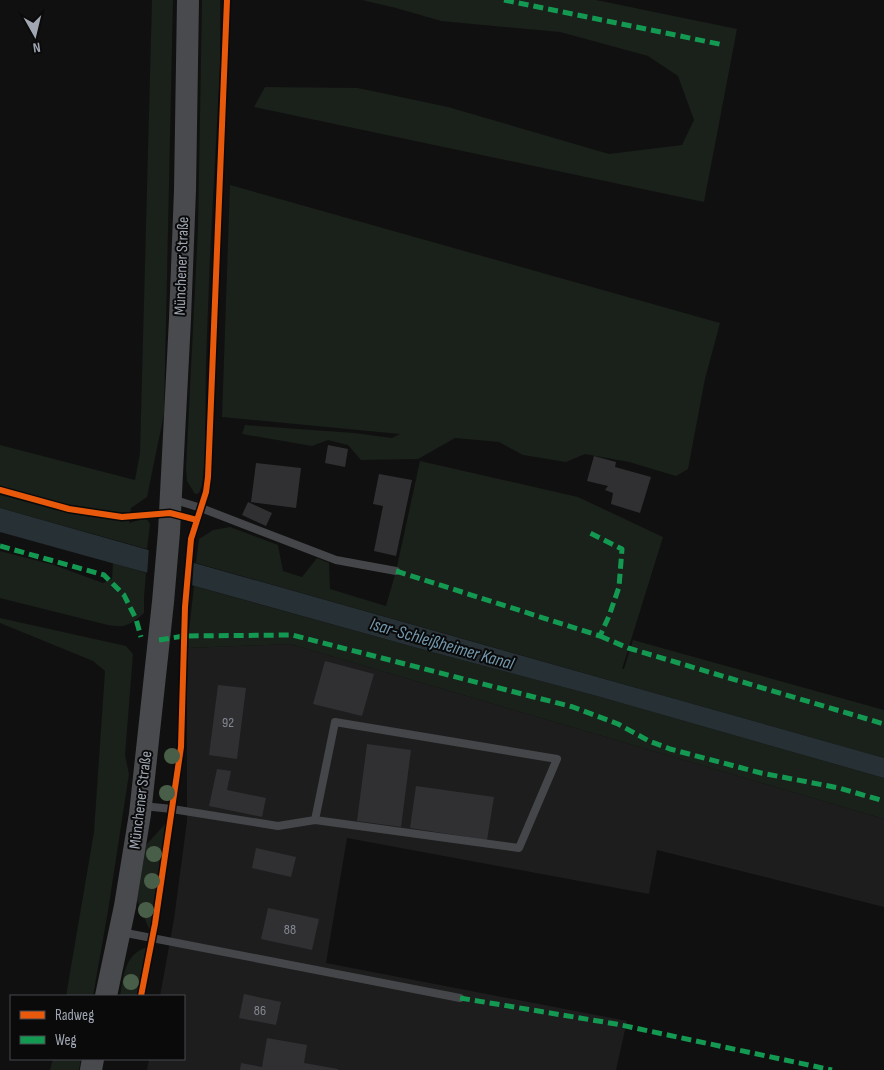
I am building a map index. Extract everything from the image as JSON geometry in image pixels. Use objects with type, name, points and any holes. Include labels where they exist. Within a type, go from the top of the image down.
[{"type":"main road","name":"Münchener Straße","points":[[106,995],[125,906],[141,806],[169,532],[185,190],[188,0]]},
{"type":"lane","points":[[171,499],[201,508],[336,560],[396,571]]},
{"type":"lane","points":[[141,806],[172,809],[278,826],[315,820],[519,848],[557,759],[335,722],[315,820]]},
{"type":"lane","points":[[120,932],[460,998]]},
{"type":"shaded area","points":[[152,0],[173,0],[164,414],[147,497],[131,508],[129,523],[146,518],[150,524],[147,549],[0,508],[0,445],[135,480],[140,453]]},
{"type":"shaded area","points":[[202,0],[220,0],[220,66],[210,255],[205,458],[202,485],[199,493],[195,494],[187,481],[186,468],[198,229]]},
{"type":"shaded area","points":[[362,0],[596,0],[737,29],[704,202],[254,107],[265,87],[358,88],[448,107],[609,154],[682,145],[694,120],[678,76],[648,56],[560,32],[441,21]]},
{"type":"shaded area","points":[[230,185],[720,323],[705,379],[688,469],[676,476],[629,462],[585,454],[566,462],[523,455],[499,442],[455,438],[418,459],[361,460],[348,445],[328,440],[312,446],[242,434],[245,425],[354,433],[392,438],[400,434],[222,417]]},
{"type":"shaded area","points":[[420,461],[578,497],[663,537],[622,669],[624,669],[633,640],[884,710],[884,758],[196,563],[199,539],[213,530],[230,527],[278,545],[283,571],[302,577],[317,558],[329,563],[330,589],[386,606],[396,571]]},
{"type":"shaded area","points":[[0,551],[54,565],[103,583],[112,579],[113,563],[146,573],[144,613],[127,625],[114,626],[0,598]]},
{"type":"shaded area","points":[[194,586],[597,696],[884,778],[884,819],[290,644],[187,648]]},
{"type":"shaded area","points":[[0,618],[126,646],[133,654],[125,755],[129,774],[93,995],[66,995],[94,832],[105,671],[93,661],[0,623]]},
{"type":"shaded area","points":[[290,644],[884,819],[884,907],[657,850],[649,894],[347,838],[326,963],[627,1021],[616,1070],[147,1070],[149,1060],[185,1060],[185,995],[160,995],[174,919],[187,821],[187,648]]},
{"type":"shaded area","points":[[166,823],[150,931],[137,900],[146,845]]},
{"type":"shaded area","points":[[147,947],[137,995],[120,995],[126,967],[129,960]]},
{"type":"shaded area","points":[[53,1060],[81,1060],[79,1070],[50,1070]]},
{"type":"water","name":"Isar-Schleißheimer Kanal","points":[[0,508],[884,758],[884,778],[597,696],[0,532]]},
{"type":"pier","points":[[149,547],[194,560],[192,588],[147,575]]},
{"type":"building","points":[[328,445],[348,449],[345,467],[325,463]]},
{"type":"building","points":[[594,456],[616,462],[615,467],[651,477],[640,513],[611,504],[613,493],[605,490],[608,486],[587,481]]},
{"type":"building","points":[[256,463],[301,468],[296,508],[251,502]]},
{"type":"building","points":[[379,474],[412,480],[396,556],[374,551],[383,506],[373,504]]},
{"type":"building","points":[[248,502],[272,513],[266,526],[242,515]]},
{"type":"building","points":[[325,661],[374,674],[362,716],[313,704]]},
{"type":"building","points":[[218,685],[246,688],[237,759],[209,755]]},
{"type":"building","points":[[367,744],[411,750],[401,827],[357,821]]},
{"type":"building","points":[[217,769],[231,771],[227,790],[266,798],[262,817],[209,806]]},
{"type":"building","points":[[416,786],[494,797],[487,840],[410,828]]},
{"type":"building","points":[[256,848],[296,857],[291,877],[252,868]]},
{"type":"building","points":[[268,908],[319,919],[312,950],[261,939]]},
{"type":"building","points":[[244,994],[281,1002],[276,1025],[239,1018]]},
{"type":"building","points":[[267,1038],[307,1045],[304,1063],[338,1070],[240,1070],[241,1063],[262,1067]]},
{"type":"marked path","points":[[504,0],[724,45]]},
{"type":"marked path","points":[[396,571],[600,636],[619,587],[622,549],[588,532]]},
{"type":"marked path","points":[[0,546],[104,575],[124,595],[136,619],[141,637]]},
{"type":"marked path","points":[[159,640],[184,636],[292,635],[573,707],[618,724],[649,741],[670,749],[761,773],[839,788],[884,801]]},
{"type":"marked path","points":[[600,636],[628,648],[884,724]]},
{"type":"marked path","points":[[460,998],[616,1024],[832,1070]]},
{"type":"cycle path","points":[[141,995],[155,924],[181,747],[185,607],[191,539],[206,492],[208,477],[227,0]]},
{"type":"cycle path","points":[[0,490],[69,509],[122,517],[170,513],[197,520]]}]
